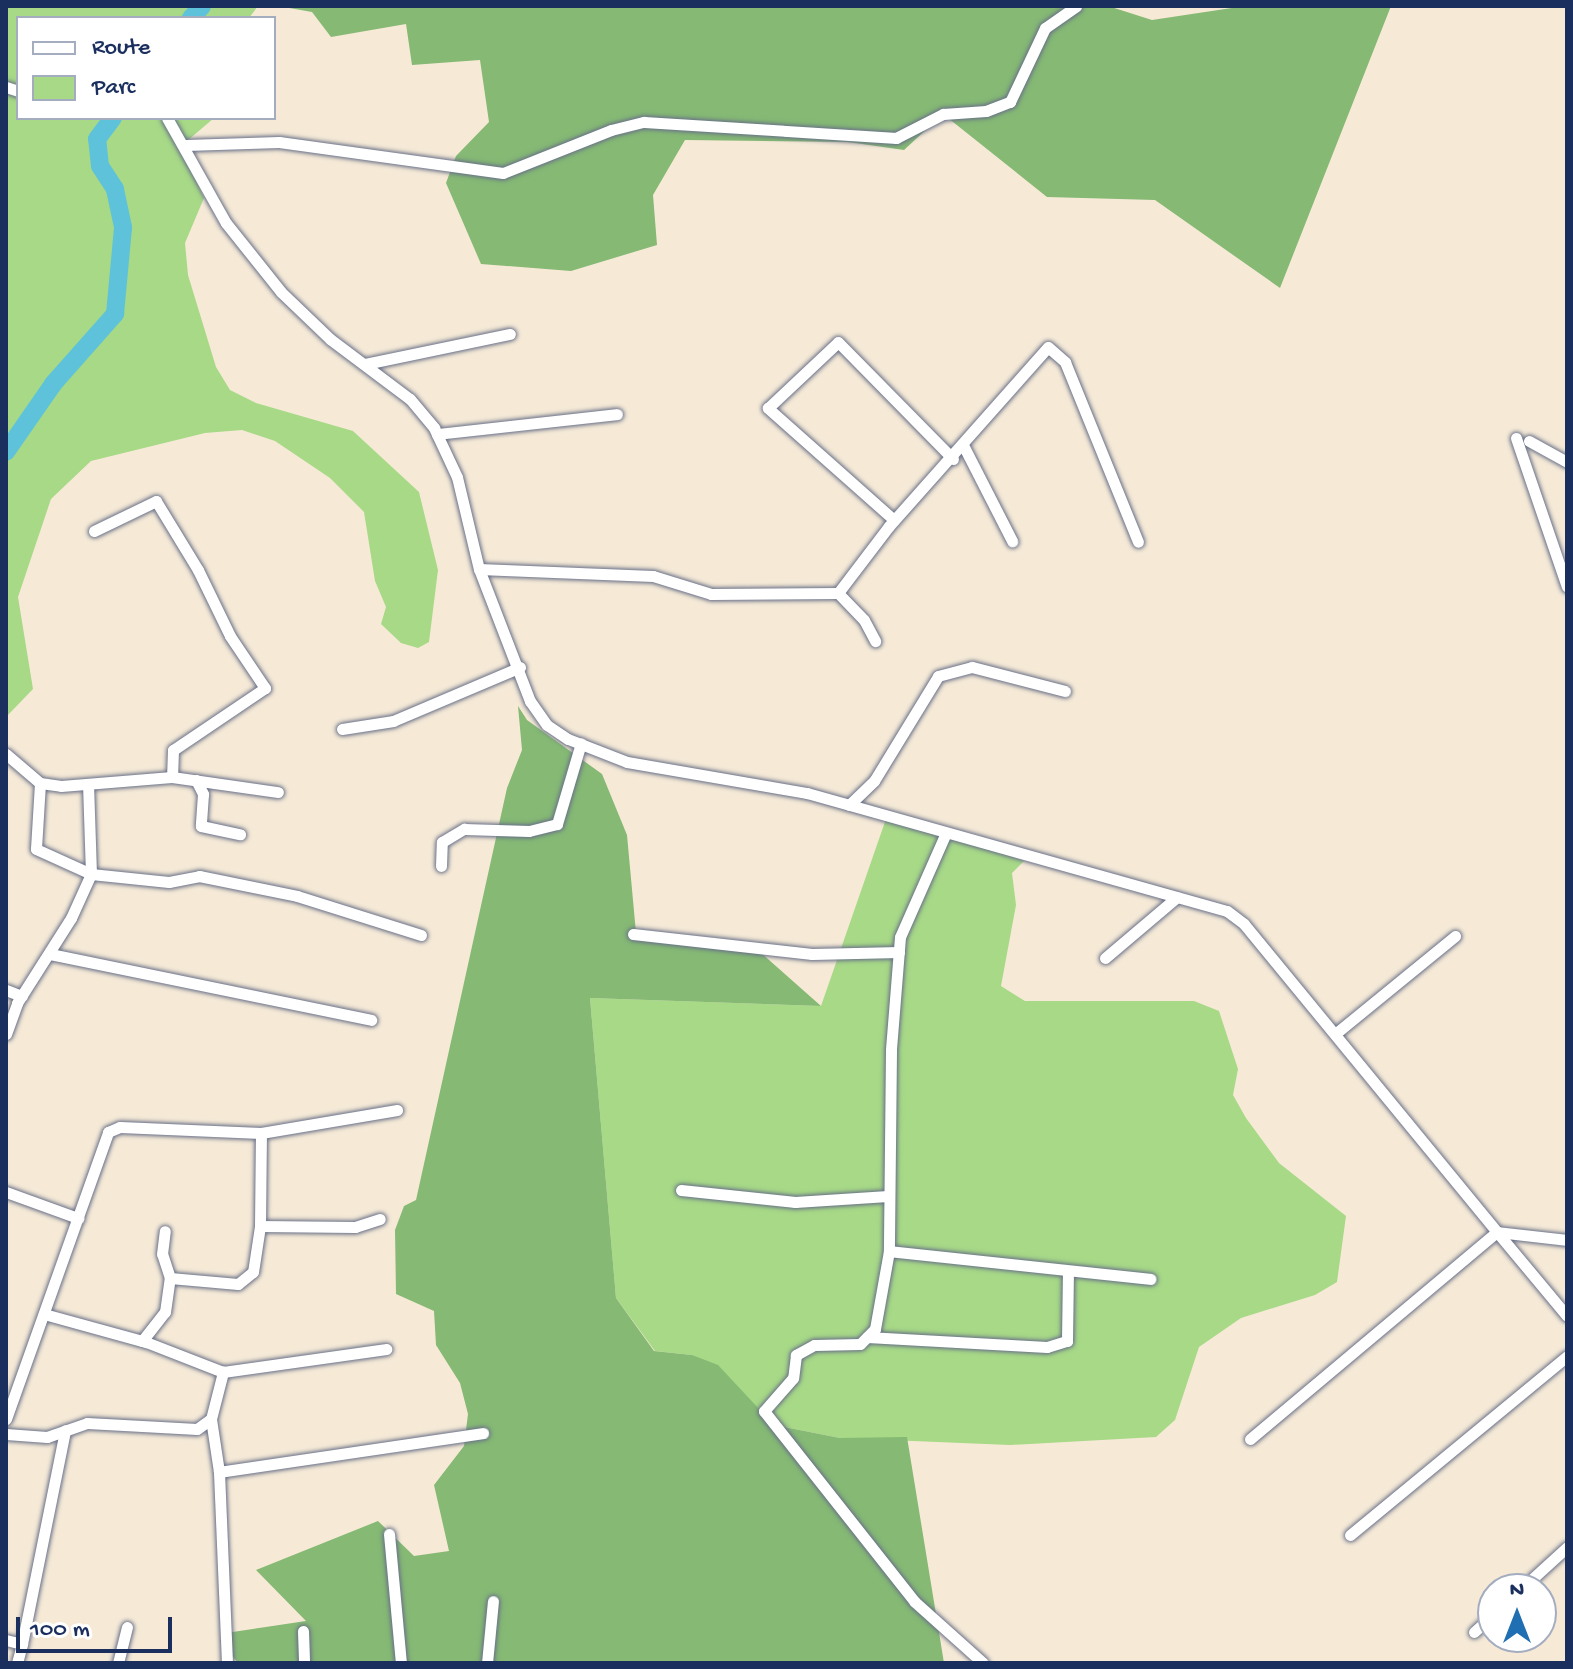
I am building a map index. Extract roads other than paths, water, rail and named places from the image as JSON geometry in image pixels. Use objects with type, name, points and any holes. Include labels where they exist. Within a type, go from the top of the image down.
[{"type":"street","points":[[186,145],[279,142],[503,173],[611,130],[644,122],[896,138],[943,114],[986,111],[1010,102],[1045,28],[1076,6]]},
{"type":"street","points":[[168,120],[186,145],[206,191],[249,253],[298,309],[410,399],[437,434],[457,477],[479,569],[520,667],[530,701],[547,725],[581,743],[651,767],[807,793],[945,835],[1227,911],[1244,924],[1567,1316]]},
{"type":"street","points":[[365,364],[510,334]]},
{"type":"street","points":[[894,520],[768,408],[838,342],[953,459]]},
{"type":"street","points":[[838,593],[894,520],[964,447],[1030,363],[1048,347],[1065,362],[1138,542]]},
{"type":"street","points":[[437,434],[617,414]]},
{"type":"street","points":[[1516,438],[1567,587]]},
{"type":"street","points":[[1529,441],[1567,462]]},
{"type":"street","points":[[964,447],[1012,541]]},
{"type":"street","points":[[94,531],[156,501],[198,570],[230,636],[265,688],[173,750],[172,777]]},
{"type":"street","points":[[479,569],[653,576],[711,594],[838,593],[864,620],[875,641]]},
{"type":"street","points":[[342,729],[393,721],[520,667]]},
{"type":"street","points":[[849,805],[874,781],[938,676],[972,667],[1065,691]]},
{"type":"street","points":[[441,866],[442,842],[464,829],[529,831],[557,824],[581,743]]},
{"type":"street","points":[[6,754],[40,783],[88,785],[172,777],[278,792]]},
{"type":"street","points":[[196,780],[203,794],[201,826],[240,834]]},
{"type":"street","points":[[40,783],[36,849],[91,874],[169,882],[199,876],[297,896],[421,935]]},
{"type":"street","points":[[6,1034],[22,996],[50,954],[91,874],[88,785]]},
{"type":"street","points":[[945,835],[900,937],[888,1196],[889,1251],[875,1329],[860,1344],[814,1345],[796,1355],[793,1378],[764,1411],[915,1602],[983,1663]]},
{"type":"street","points":[[1105,958],[1177,897]]},
{"type":"street","points":[[633,934],[812,954],[899,952]]},
{"type":"street","points":[[1335,1034],[1455,936]]},
{"type":"street","points":[[50,954],[371,1020]]},
{"type":"street","points":[[6,990],[22,996]]},
{"type":"street","points":[[6,1419],[78,1218],[114,1128],[261,1133],[397,1110]]},
{"type":"street","points":[[170,1278],[238,1284],[253,1272],[260,1226],[261,1133]]},
{"type":"street","points":[[681,1190],[795,1202],[888,1196]]},
{"type":"street","points":[[6,1192],[78,1218]]},
{"type":"street","points":[[260,1226],[355,1227],[380,1219]]},
{"type":"street","points":[[142,1341],[165,1312],[170,1278],[162,1254],[165,1231]]},
{"type":"street","points":[[1250,1439],[1497,1232],[1567,1240]]},
{"type":"street","points":[[889,1251],[1151,1279]]},
{"type":"street","points":[[867,1337],[1047,1347],[1067,1341],[1068,1272]]},
{"type":"street","points":[[44,1314],[142,1341],[223,1372],[386,1349]]},
{"type":"street","points":[[1350,1535],[1567,1356]]},
{"type":"street","points":[[223,1372],[211,1419],[219,1472],[227,1663]]},
{"type":"street","points":[[6,1434],[47,1437],[87,1423],[197,1429],[211,1419]]},
{"type":"street","points":[[17,1663],[65,1430]]},
{"type":"street","points":[[219,1472],[483,1433]]},
{"type":"street","points":[[389,1534],[401,1663]]},
{"type":"street","points":[[1539,1573],[1567,1547]]},
{"type":"street","points":[[487,1663],[493,1601]]},
{"type":"street","points":[[118,1663],[127,1627]]},
{"type":"street","points":[[1474,1632],[1477,1629]]},
{"type":"street","points":[[303,1631],[304,1663]]},
{"type":"street","points":[[6,1640],[22,1644]]},
{"type":"waterway","points":[[193,16],[202,6]]},
{"type":"waterway","points":[[6,452],[53,384],[115,314],[123,227],[115,189],[100,166],[97,139],[111,120]]}]
